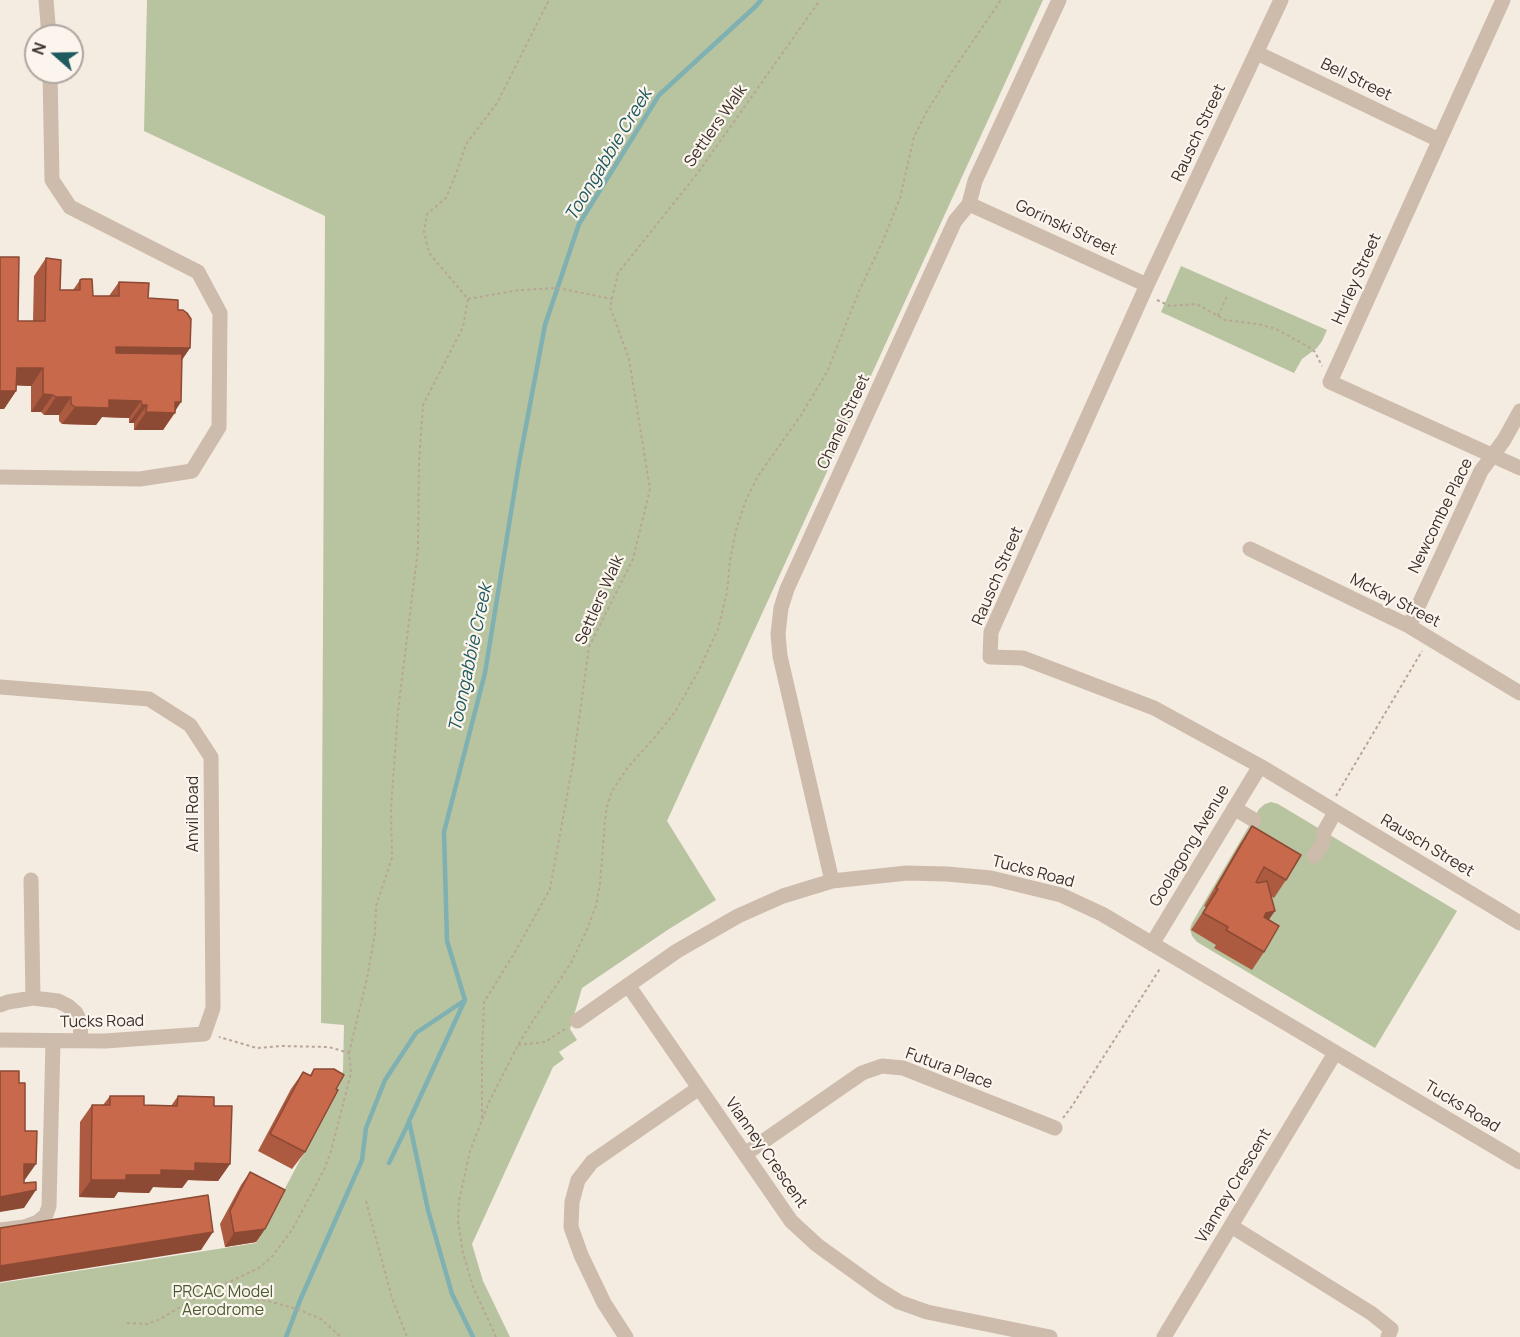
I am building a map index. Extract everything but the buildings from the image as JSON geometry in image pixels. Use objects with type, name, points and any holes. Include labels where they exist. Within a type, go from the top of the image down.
[{"type":"street","points":[[46,0],[48,24]]},
{"type":"street","name":"Chanel Street","points":[[832,881],[780,656],[778,634],[781,609],[787,589],[955,221],[969,204],[975,181],[1059,0]]},
{"type":"street","name":"Rausch Street","points":[[1281,0],[1145,290],[991,632],[990,657],[1023,658],[1154,708],[1260,766],[1520,923]]},
{"type":"street","name":"Hurley Street","points":[[1330,382],[1503,0]]},
{"type":"street","name":"Bell Street","points":[[1257,53],[1439,140]]},
{"type":"street","points":[[0,477],[140,479],[192,471],[219,427],[220,313],[198,272],[70,207],[52,180],[50,84]]},
{"type":"street","name":"Gorinski Street","points":[[969,204],[1145,290]]},
{"type":"street","points":[[1330,382],[1520,468]]},
{"type":"street","name":"Newcombe Place","points":[[1409,626],[1481,471],[1504,440],[1520,411]]},
{"type":"street","name":"McKay Street","points":[[1250,549],[1409,626],[1520,693]]},
{"type":"street","name":"Anvil Road","points":[[0,687],[149,699],[190,725],[211,757],[213,1008],[204,1034]]},
{"type":"street","name":"Goolagong Avenue","points":[[1152,944],[1260,766]]},
{"type":"street","points":[[1234,808],[1254,820]]},
{"type":"street","points":[[1314,856],[1323,843],[1324,832],[1332,810]]},
{"type":"street","name":"Tucks Road","points":[[577,1021],[677,951],[738,916],[783,896],[832,881],[907,873],[991,878],[1061,896],[1102,915],[1520,1162]]},
{"type":"street","points":[[31,880],[33,998]]},
{"type":"street","name":"Vianney Crescent","points":[[628,985],[791,1221],[817,1245],[899,1302],[993,1331],[1050,1337]]},
{"type":"street","points":[[0,1005],[33,998],[58,1001],[76,1013],[80,1021],[81,1041]]},
{"type":"street","name":"Tucks Road","points":[[0,1040],[137,1040],[204,1034]]},
{"type":"street","points":[[0,1230],[24,1227],[38,1222],[46,1215],[49,1206],[53,1041]]},
{"type":"street","name":"Vianney Crescent","points":[[1164,1337],[1335,1053]]},
{"type":"street","name":"Futura Place","points":[[744,1154],[861,1073],[882,1066],[903,1068],[1055,1128]]},
{"type":"street","points":[[627,1337],[604,1304],[581,1255],[571,1227],[572,1202],[578,1180],[592,1162],[699,1088]]},
{"type":"street","points":[[1231,1226],[1371,1313],[1391,1329],[1388,1337]]},
{"type":"path","points":[[468,299],[429,253],[424,232],[427,214],[446,198],[458,171],[466,144],[497,103],[549,0]]},
{"type":"path","name":"Settlers Walk","points":[[482,1119],[484,1002],[550,889],[573,763],[589,647],[633,559],[650,489],[629,359],[610,307],[618,273],[697,174],[820,0]]},
{"type":"path","points":[[496,1337],[473,1287],[463,1253],[458,1221],[459,1201],[470,1151],[482,1119],[518,1045],[571,963],[586,932],[596,906],[607,806],[612,791],[628,767],[675,712],[698,672],[718,629],[727,592],[736,530],[746,500],[758,476],[801,415],[827,372],[900,198],[914,136],[945,82],[1001,0]]},
{"type":"path","points":[[468,299],[519,290],[558,288],[612,299]]},
{"type":"path","points":[[1145,290],[1170,306],[1197,304],[1226,320],[1276,329],[1315,352],[1330,382]]},
{"type":"path","points":[[1218,316],[1228,294]]},
{"type":"path","points":[[127,1323],[147,1324],[166,1316],[199,1296],[259,1268],[271,1258],[292,1230],[324,1170],[331,1151],[351,1073],[349,1053],[368,978],[375,933],[376,906],[392,858],[392,808],[398,711],[418,549],[419,462],[423,405],[463,327],[468,299]]},
{"type":"path","points":[[1332,810],[1430,638]]},
{"type":"path","points":[[1055,1128],[1072,1106],[1169,954]]},
{"type":"path","points":[[518,1045],[545,1042],[577,1021]]},
{"type":"path","points":[[204,1034],[257,1048],[329,1047],[349,1053]]},
{"type":"path","points":[[366,1201],[405,1337]]},
{"type":"path","points":[[230,1282],[236,1296],[268,1301],[305,1312],[321,1319],[341,1337]]},
{"type":"green space","name":"PRCAC Model Aerodrome","points":[[147,0],[1043,0],[667,821],[716,900],[582,988],[570,1029],[577,1040],[559,1052],[564,1059],[553,1067],[472,1244],[483,1281],[510,1337],[0,1337],[0,1283],[256,1243],[325,1113],[343,1071],[344,1025],[321,1023],[325,216],[144,131]]},
{"type":"green space","points":[[1181,266],[1327,330],[1322,341],[1317,348],[1302,359],[1294,373],[1161,312]]},
{"type":"green space","points":[[1271,802],[1278,804],[1457,911],[1375,1048],[1197,942],[1192,936],[1190,929],[1192,923],[1259,809]]},
{"type":"waterway","name":"Toongabbie Creek","points":[[286,1337],[362,1160],[366,1128],[385,1080],[416,1033],[465,1000],[447,941],[444,832],[485,673],[519,463],[545,325],[579,224],[659,95],[761,0]]},
{"type":"waterway","points":[[464,1002],[409,1121],[428,1210],[452,1294],[473,1337]]},
{"type":"waterway","points":[[389,1163],[409,1122]]}]
